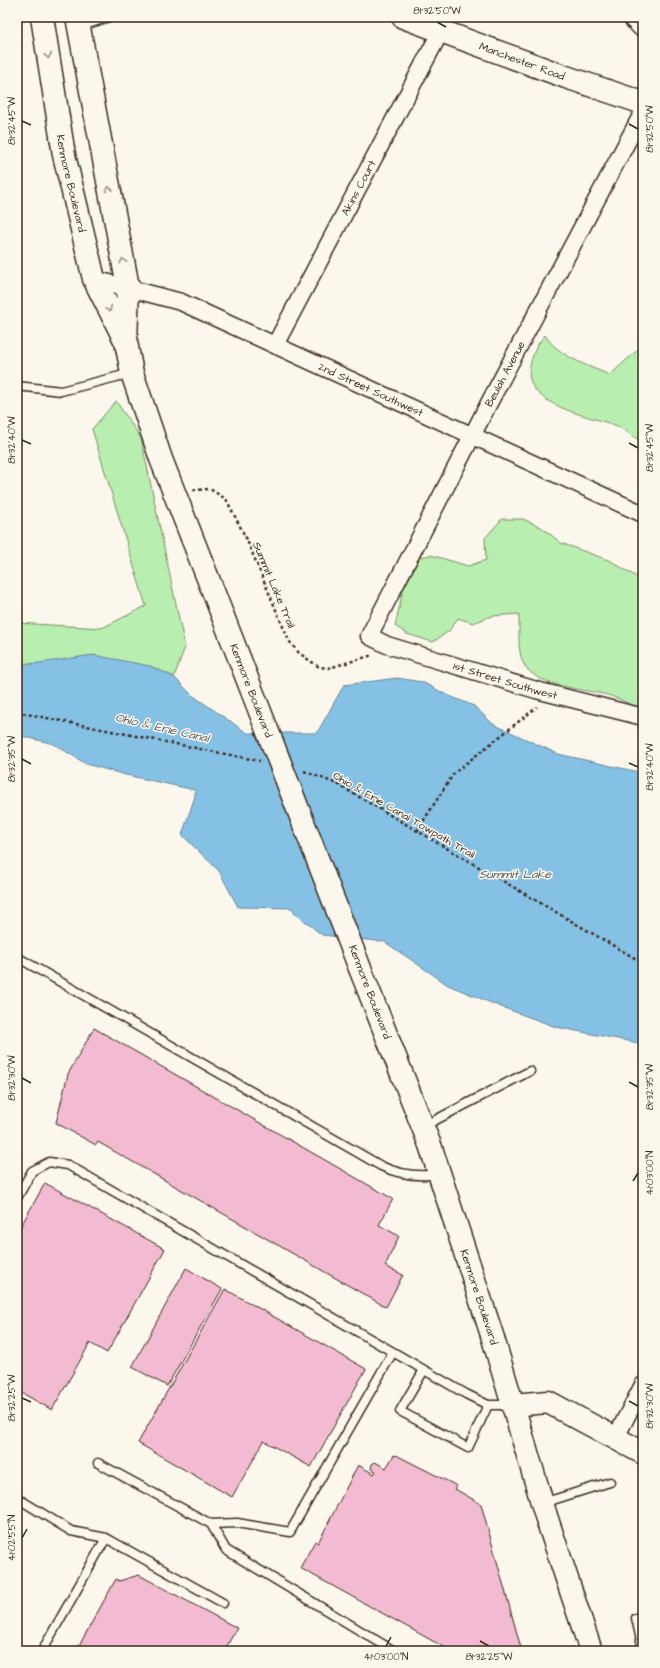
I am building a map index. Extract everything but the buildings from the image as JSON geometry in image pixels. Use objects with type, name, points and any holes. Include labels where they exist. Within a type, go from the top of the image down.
[{"type":"main road","name":"Kenmore Boulevard","points":[[42,17],[64,155],[94,279],[126,342]]},
{"type":"main road","name":"Manchester Road","points":[[403,17],[566,77],[643,103]]},
{"type":"main road","points":[[634,17],[643,26]]},
{"type":"main road","name":"Kenmore Boulevard","points":[[78,22],[128,287],[126,342],[132,373],[174,492],[423,1127],[492,1335],[542,1503],[591,1651]]},
{"type":"main road","points":[[512,1405],[548,1402],[616,1437],[643,1453]]},
{"type":"street","name":"Akins Court","points":[[275,345],[441,31]]},
{"type":"street","name":"Beulah Avenue","points":[[370,636],[643,112]]},
{"type":"street","name":"2nd Street Southwest","points":[[94,279],[181,302],[643,514]]},
{"type":"street","name":"1st Street Southwest","points":[[370,636],[387,645],[536,690],[643,717]]},
{"type":"street","points":[[616,1437],[643,1385]]},
{"type":"lane","points":[[78,22],[109,17]]},
{"type":"lane","points":[[17,386],[61,392],[132,373]]},
{"type":"lane","points":[[17,957],[382,1166],[396,1172],[422,1176],[439,1174]]},
{"type":"lane","points":[[423,1127],[530,1071]]},
{"type":"lane","points":[[17,1198],[32,1171],[50,1162],[68,1165],[424,1370],[488,1405],[512,1405]]},
{"type":"lane","points":[[98,1463],[211,1524],[237,1523],[290,1532],[393,1352]]},
{"type":"lane","points":[[424,1370],[400,1411],[468,1448],[488,1405]]},
{"type":"lane","points":[[542,1503],[610,1482]]},
{"type":"lane","points":[[17,1498],[71,1531],[106,1538],[224,1603]]},
{"type":"lane","points":[[211,1524],[226,1550],[394,1651]]},
{"type":"lane","points":[[42,1651],[106,1538]]},
{"type":"lane","points":[[643,1616],[636,1618],[643,1649]]},
{"type":"path","name":"Summit Lake Trail","points":[[174,492],[210,489],[226,499],[246,538],[289,641],[299,653],[319,667],[329,668],[374,655]]},
{"type":"path","points":[[417,831],[454,773],[542,703]]},
{"type":"path","points":[[17,712],[262,762]]},
{"type":"path","name":"Ohio & Erie Canal Towpath Trail","points":[[298,770],[337,784],[643,963]]},
{"type":"green space","points":[[545,335],[565,355],[610,375],[643,345],[643,441],[617,426],[574,413],[559,406],[545,399],[535,389],[530,377],[531,362],[536,348]]},
{"type":"green space","points":[[116,401],[141,438],[185,647],[174,677],[150,666],[17,663],[17,623],[102,628],[146,606],[92,429]]},
{"type":"green space","points":[[502,519],[523,519],[541,527],[561,543],[611,561],[643,581],[643,709],[611,696],[565,687],[541,679],[532,673],[525,666],[520,654],[519,614],[492,616],[473,623],[458,618],[449,631],[433,642],[407,634],[395,626],[403,590],[420,557],[431,555],[468,566],[486,560],[485,538]]},
{"type":"water","name":"Summit Lake","points":[[93,655],[150,666],[174,677],[192,695],[247,733],[317,733],[344,685],[397,678],[422,682],[447,695],[474,706],[493,724],[558,754],[643,773],[643,1044],[556,1027],[496,1005],[448,985],[385,942],[322,935],[295,913],[292,908],[238,907],[219,871],[182,835],[195,796],[195,790],[126,775],[86,764],[54,744],[17,735],[17,663],[26,665]]},
{"type":"water label","name":"Ohio & Erie Canal","points":[[162,728]]}]
